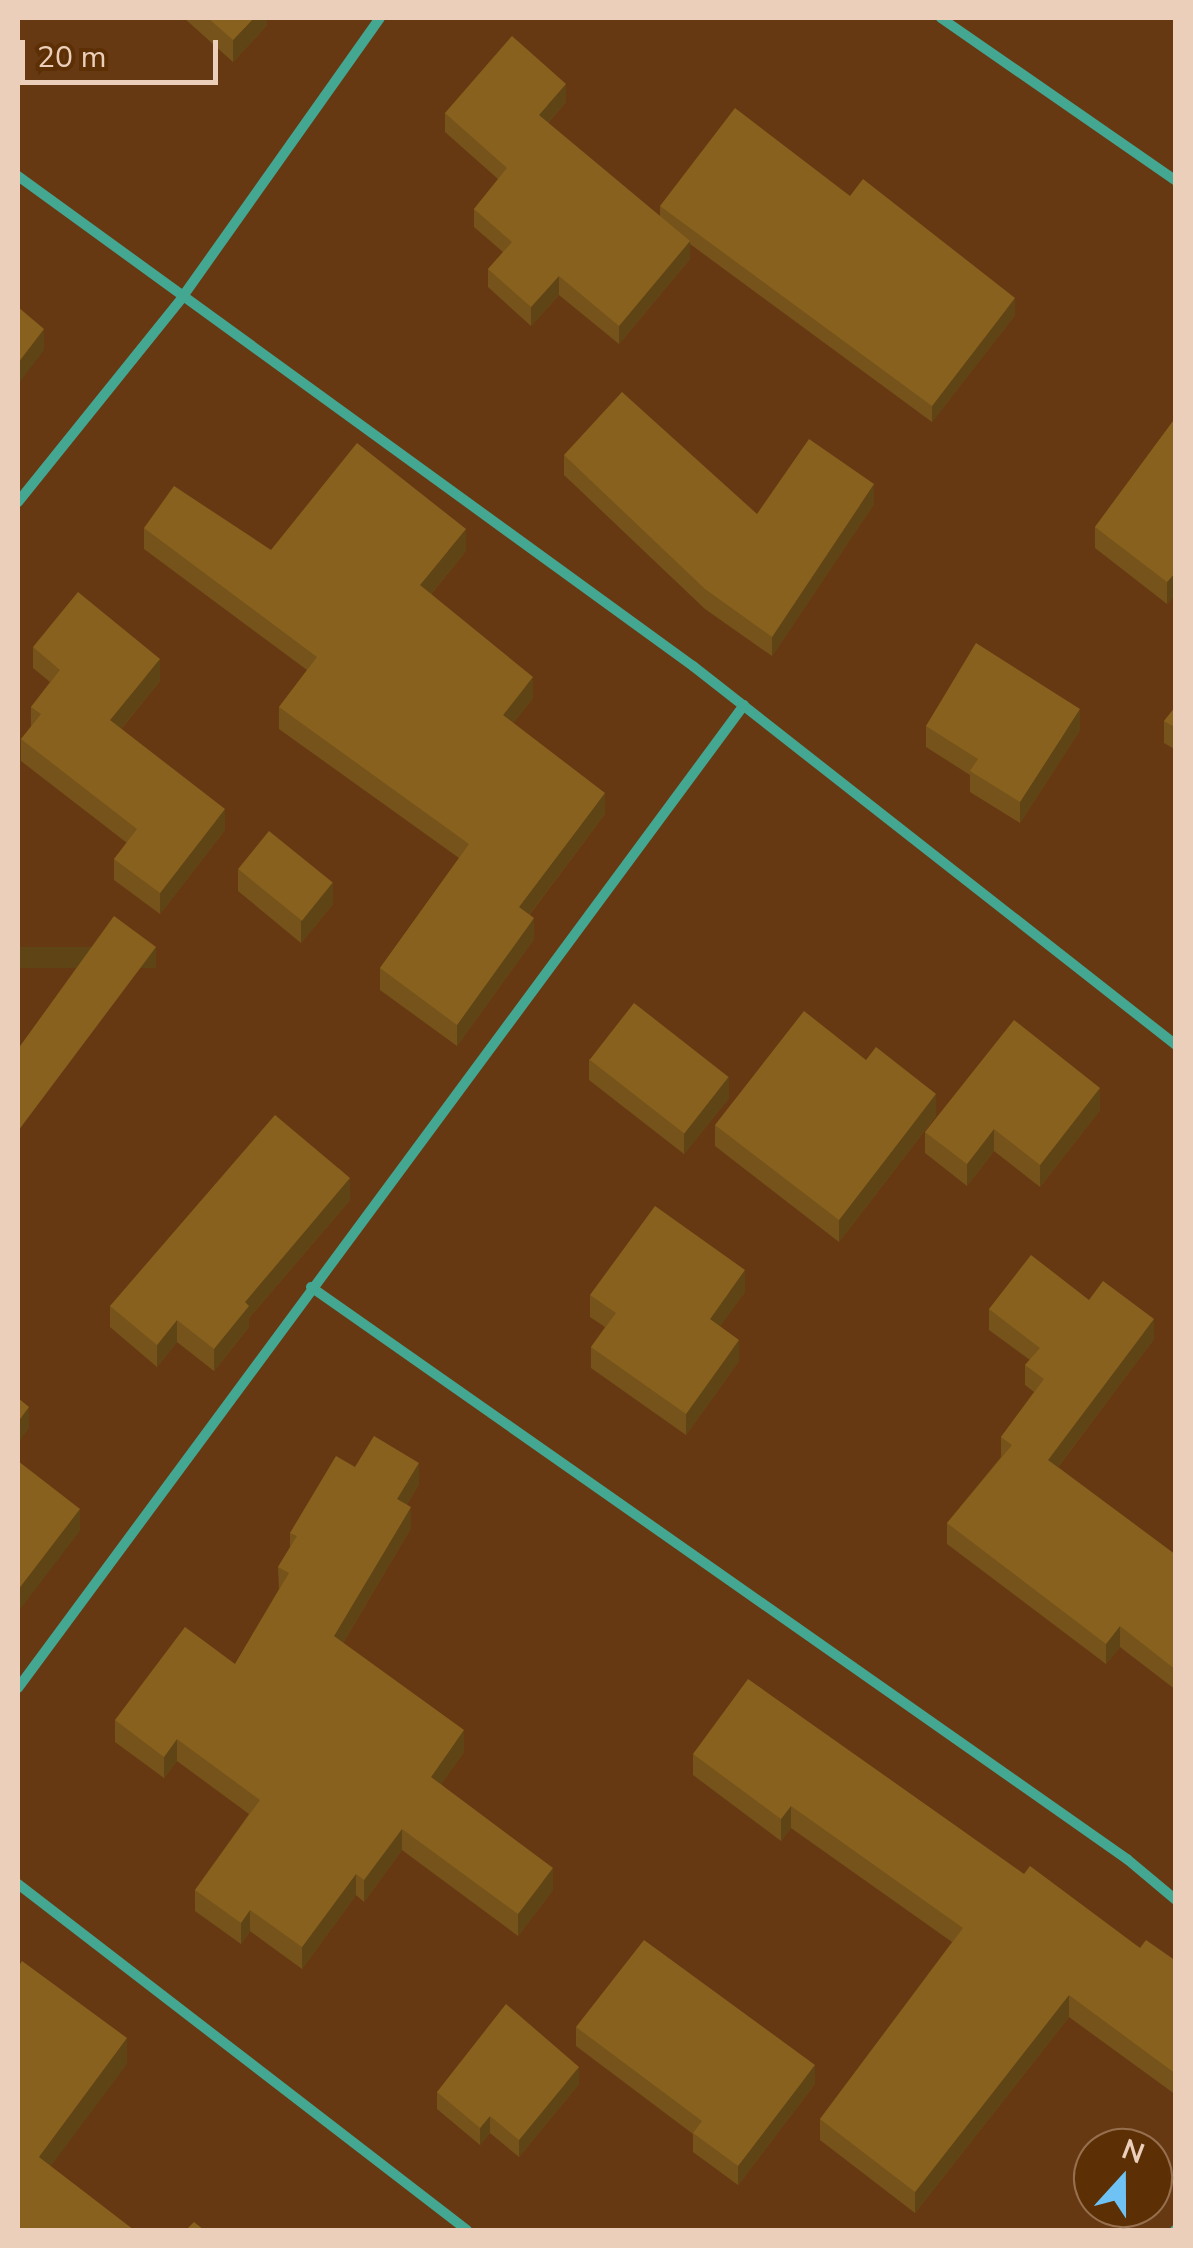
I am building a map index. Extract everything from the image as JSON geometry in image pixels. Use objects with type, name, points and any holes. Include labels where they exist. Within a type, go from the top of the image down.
[{"type":"street","points":[[18,502],[181,299],[380,18]]},
{"type":"street","points":[[941,18],[1176,181]]},
{"type":"street","points":[[18,176],[181,299],[744,705],[1176,1046]]},
{"type":"street","points":[[18,1688],[311,1286],[744,705]]},
{"type":"street","points":[[311,1286],[1127,1859],[1176,1900]]},
{"type":"street","points":[[18,1884],[467,2230]]},
{"type":"building","points":[[208,18],[254,18],[233,40]]},
{"type":"building","points":[[512,36],[566,84],[539,115],[690,241],[619,326],[559,276],[531,307],[488,269],[512,242],[474,209],[507,168],[445,113]]},
{"type":"building","points":[[735,108],[850,196],[863,179],[1015,298],[932,406],[660,206]]},
{"type":"building","points":[[18,307],[44,329],[18,363]]},
{"type":"building","points":[[622,392],[757,514],[809,439],[874,484],[772,637],[705,589],[564,455]]},
{"type":"building","points":[[1176,417],[1176,572],[1167,582],[1095,527]]},
{"type":"building","points":[[357,443],[466,529],[420,585],[533,677],[503,715],[605,793],[519,907],[534,918],[457,1025],[380,968],[469,844],[279,707],[317,657],[144,528],[174,486],[271,550]]},
{"type":"building","points":[[78,592],[160,659],[110,720],[225,809],[160,893],[114,859],[137,829],[21,739],[41,714],[31,707],[60,670],[33,647]]},
{"type":"building","points":[[976,643],[1080,709],[1020,802],[970,771],[978,759],[926,726]]},
{"type":"building","points":[[1176,706],[1176,728],[1164,721]]},
{"type":"building","points":[[269,831],[333,883],[302,921],[238,869]]},
{"type":"building","points":[[114,916],[156,947],[18,1131],[18,1049]]},
{"type":"building","points":[[634,1003],[729,1077],[684,1134],[590,1060]]},
{"type":"building","points":[[804,1011],[866,1060],[876,1047],[936,1094],[839,1220],[715,1125]]},
{"type":"building","points":[[1014,1020],[1100,1088],[1040,1165],[994,1129],[967,1164],[925,1132]]},
{"type":"building","points":[[275,1115],[350,1178],[245,1302],[249,1306],[214,1349],[177,1320],[157,1345],[110,1306]]},
{"type":"building","points":[[655,1206],[745,1270],[710,1319],[739,1340],[686,1414],[591,1347],[616,1313],[590,1295]]},
{"type":"building","points":[[1031,1255],[1089,1300],[1103,1281],[1154,1319],[1048,1460],[1176,1555],[1176,1670],[1120,1626],[1106,1644],[947,1523],[1012,1445],[1001,1437],[1044,1379],[1025,1365],[1040,1348],[989,1309]]},
{"type":"building","points":[[18,1398],[29,1407],[18,1422]]},
{"type":"building","points":[[374,1436],[419,1463],[397,1499],[411,1507],[334,1636],[464,1730],[431,1777],[553,1868],[518,1914],[402,1829],[364,1880],[356,1874],[302,1947],[250,1910],[241,1923],[195,1890],[260,1800],[177,1739],[164,1757],[115,1720],[185,1627],[235,1664],[289,1573],[278,1567],[297,1536],[290,1533],[336,1456],[355,1467]]},
{"type":"building","points":[[18,1461],[80,1509],[18,1590]]},
{"type":"building","points":[[748,1679],[1024,1874],[1030,1866],[1140,1948],[1146,1940],[1176,1961],[1176,2074],[1069,1995],[915,2192],[820,2119],[963,1928],[791,1806],[781,1819],[693,1754]]},
{"type":"building","points":[[644,1940],[815,2065],[738,2166],[693,2133],[702,2121],[576,2027]]},
{"type":"building","points":[[22,1961],[127,2038],[39,2157],[134,2230],[18,2230],[18,1967]]},
{"type":"building","points":[[506,2004],[579,2067],[519,2140],[490,2116],[480,2128],[437,2092]]},
{"type":"building","points":[[194,2222],[204,2230],[186,2230]]}]
